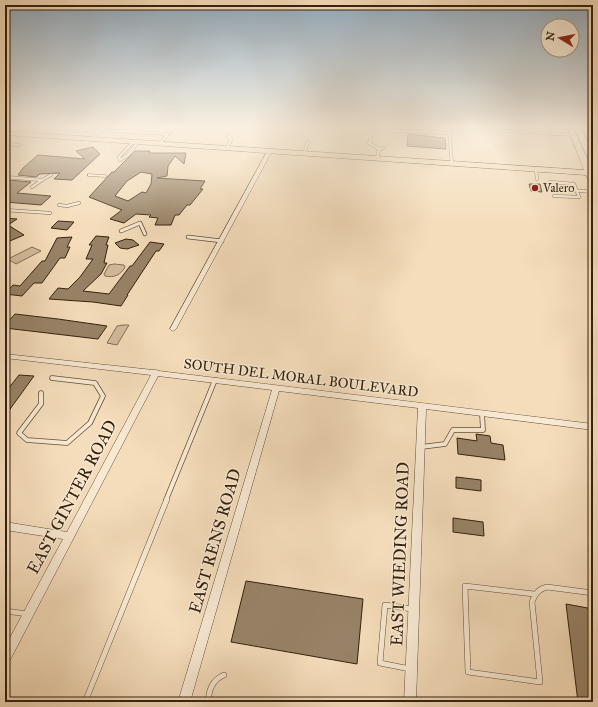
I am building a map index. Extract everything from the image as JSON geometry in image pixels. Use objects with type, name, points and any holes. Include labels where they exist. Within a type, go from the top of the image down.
[{"type":"main road","points":[[402,160],[591,173]]},
{"type":"main road","points":[[585,160],[593,182]]},
{"type":"street","points":[[173,329],[265,160]]},
{"type":"street","points":[[90,175],[105,176]]},
{"type":"street","name":"SOUTH DEL MORAL BOULEVARD","points":[[5,356],[156,372],[422,407],[593,427]]},
{"type":"street","name":"EAST GINTER ROAD","points":[[5,658],[156,372]]},
{"type":"street","name":"EAST RENS ROAD","points":[[184,702],[276,388]]},
{"type":"street","name":"EAST WIEDING ROAD","points":[[410,702],[422,407]]},
{"type":"street","points":[[5,526],[69,536]]},
{"type":"lane","points":[[452,160],[452,164]]},
{"type":"lane","points":[[536,170],[537,179]]},
{"type":"lane","points":[[32,187],[51,175]]},
{"type":"lane","points":[[5,177],[42,180]]},
{"type":"lane","points":[[550,182],[574,184],[579,198],[554,196]]},
{"type":"lane","points":[[571,190],[593,192]]},
{"type":"lane","points":[[58,205],[67,206],[79,203]]},
{"type":"lane","points":[[5,210],[50,214]]},
{"type":"lane","points":[[121,231],[140,223],[145,234]]},
{"type":"lane","points":[[188,237],[222,240]]},
{"type":"lane","points":[[41,393],[41,404],[19,433],[27,440],[67,443],[90,423],[103,396],[95,383],[52,378]]},
{"type":"lane","points":[[85,702],[214,380]]},
{"type":"lane","points":[[420,447],[445,444],[453,430],[483,430],[482,414]]},
{"type":"lane","points":[[534,594],[465,586],[468,672],[540,682],[532,602],[534,594],[540,589],[547,587],[593,593]]},
{"type":"lane","points":[[411,669],[380,663],[385,605],[414,609]]},
{"type":"lane","points":[[5,610],[28,614]]},
{"type":"lane","points":[[208,702],[212,683],[217,678],[224,675]]},
{"type":"shaded area","points":[[32,247],[41,251],[16,264],[8,259]]},
{"type":"shaded area","points":[[109,265],[124,265],[125,267],[117,275],[111,277],[105,276],[104,274]]},
{"type":"shaded area","points":[[129,325],[117,345],[107,343],[117,326]]},
{"type":"building","points":[[32,160],[94,160],[72,180],[54,179],[60,173],[40,174],[36,177],[18,175]]},
{"type":"building","points":[[126,160],[172,160],[168,166],[167,176],[157,178],[205,181],[200,189],[203,189],[190,205],[187,205],[179,215],[175,215],[171,225],[155,225],[158,218],[149,217],[151,215],[136,214],[124,223],[110,219],[122,210],[89,197],[112,172],[114,172]],"holes":[[[141,172],[152,174],[151,184],[146,193],[142,192],[128,201],[115,196],[127,181]]]},
{"type":"building","points":[[179,160],[185,160],[184,164]]},
{"type":"building","points":[[8,180],[31,182],[17,193],[51,196],[41,205],[5,202],[5,182]]},
{"type":"building","name":"Valero","points":[[529,184],[540,184],[542,192],[531,191]]},
{"type":"building","points":[[5,218],[17,219],[8,225],[24,235],[5,243]]},
{"type":"building","points":[[58,221],[74,222],[67,230],[51,228]]},
{"type":"building","points":[[96,236],[109,237],[106,245],[108,245],[104,263],[107,263],[101,274],[83,291],[109,294],[150,242],[164,244],[159,251],[156,251],[121,306],[93,302],[49,299],[58,288],[68,289],[80,277],[93,259],[86,259],[92,245],[89,245]]},
{"type":"building","points":[[72,237],[67,247],[70,247],[65,258],[60,258],[42,283],[34,283],[22,296],[5,294],[13,285],[20,286],[42,261],[45,261],[57,238]]},
{"type":"building","points":[[126,239],[133,240],[139,245],[127,249],[120,248],[115,243]]},
{"type":"building","points":[[15,314],[107,326],[98,339],[5,328],[5,325]]},
{"type":"building","points":[[19,375],[34,376],[5,416],[5,393]]},
{"type":"building","points":[[476,434],[490,436],[491,443],[503,445],[505,460],[458,454],[457,438],[477,441]]},
{"type":"building","points":[[456,477],[481,480],[481,491],[456,488]]},
{"type":"building","points":[[453,518],[483,522],[484,536],[453,532]]},
{"type":"building","points":[[246,581],[363,599],[357,664],[231,642]]},
{"type":"building","points":[[566,604],[593,609],[593,702],[578,702]]},
{"type":"place","name":"Valero","points":[[535,188]]}]
